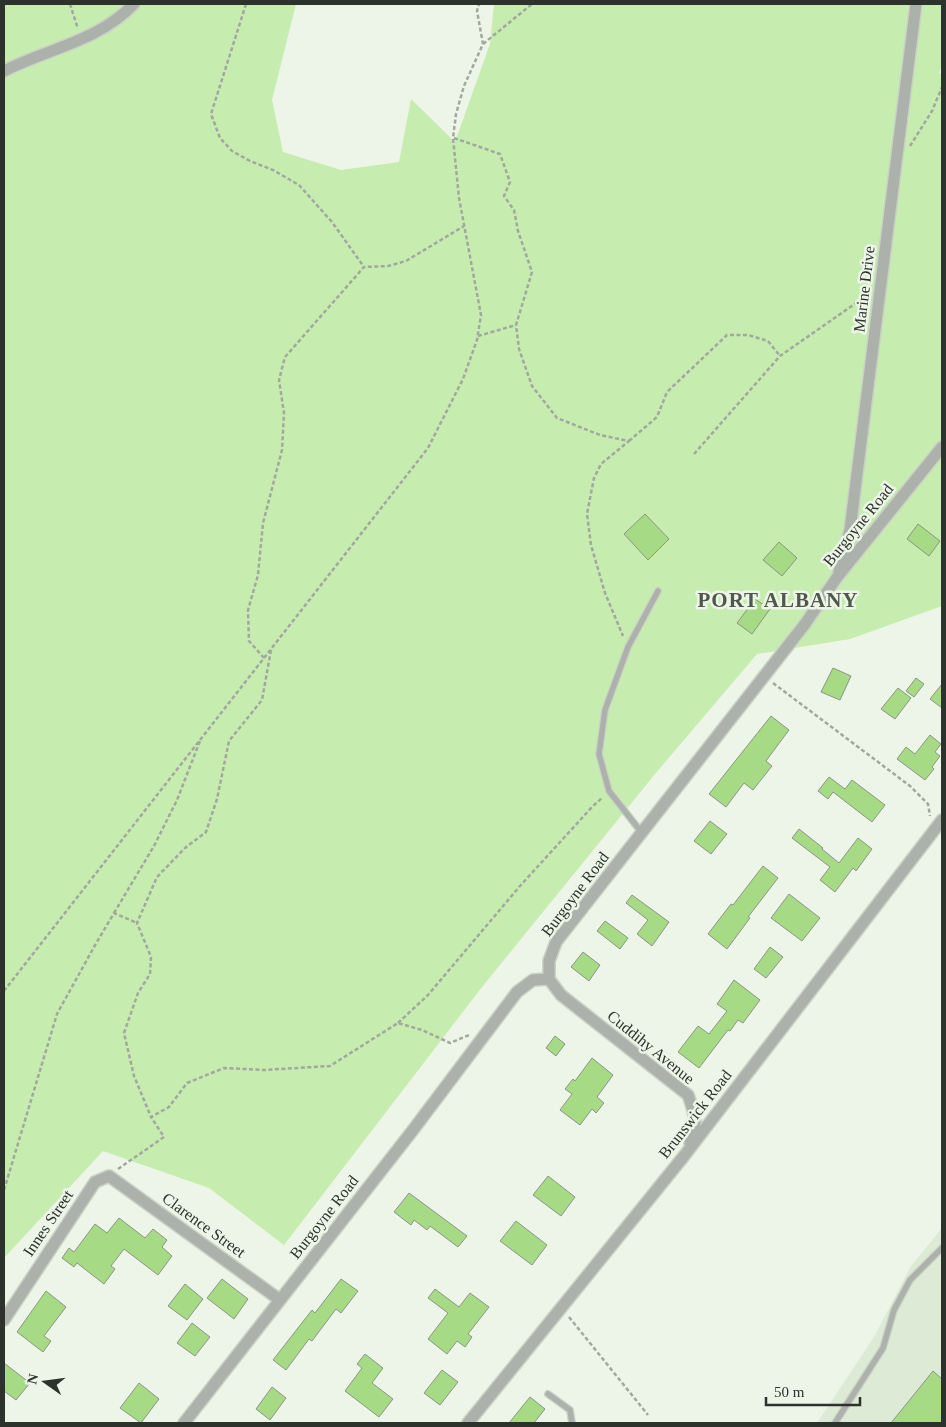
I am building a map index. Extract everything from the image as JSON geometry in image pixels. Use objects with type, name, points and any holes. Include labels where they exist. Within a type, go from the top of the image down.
[{"type":"street","points":[[4,71],[17,64],[82,40],[118,20],[134,4]]},
{"type":"street","name":"Marine Drive","points":[[838,576],[850,530],[916,4]]},
{"type":"street","name":"Burgoyne Road","points":[[184,1423],[413,1130],[517,992],[534,980],[549,979],[549,961],[556,942],[800,631],[838,576],[942,447]]},
{"type":"street","name":"Brunswick Road","points":[[468,1423],[684,1156],[942,820]]},
{"type":"street","name":"Cuddihy Avenue","points":[[549,979],[561,995],[688,1095],[695,1114],[695,1132],[684,1156]]},
{"type":"street","name":"Clarence Street","points":[[109,1176],[280,1300]]},
{"type":"street","name":"Innes Street","points":[[4,1320],[95,1182],[109,1176]]},
{"type":"lane","points":[[642,833],[609,792],[599,754],[605,710],[628,647],[658,591]]},
{"type":"lane","points":[[835,1423],[883,1348],[894,1310],[910,1280],[942,1248]]},
{"type":"lane","points":[[548,1394],[570,1410],[572,1423]]},
{"type":"path","points":[[70,4],[82,40]]},
{"type":"path","points":[[246,4],[211,114],[220,138],[232,151],[273,170],[299,185],[332,222],[364,266]]},
{"type":"path","points":[[479,4],[477,11],[483,44]]},
{"type":"path","points":[[4,991],[428,448],[463,379],[478,336],[481,315],[459,198],[453,138],[456,114],[464,86],[483,44],[532,4]]},
{"type":"path","points":[[909,148],[932,111],[942,88]]},
{"type":"path","points":[[453,138],[500,154],[510,182],[504,196],[514,210],[518,231],[532,272],[516,325],[519,349],[532,386],[558,418],[600,435],[629,441]]},
{"type":"path","points":[[264,658],[249,642],[248,610],[258,574],[263,523],[282,450],[284,413],[279,380],[285,357],[364,266],[388,266],[406,261],[464,226]]},
{"type":"path","points":[[694,454],[780,356],[855,302],[880,287]]},
{"type":"path","points":[[478,336],[516,325]]},
{"type":"path","points":[[628,647],[605,594],[591,545],[587,514],[594,478],[601,464],[658,417],[667,392],[727,335],[748,335],[768,341],[780,356]]},
{"type":"path","points":[[137,923],[157,877],[185,848],[206,832],[217,799],[229,741],[262,700],[271,649]]},
{"type":"path","points":[[768,679],[910,786],[928,804],[931,822],[928,839]]},
{"type":"path","points":[[4,1190],[58,1014],[94,947],[154,846],[177,800],[202,738]]},
{"type":"path","points":[[151,1117],[169,1107],[187,1084],[224,1068],[264,1070],[330,1066],[398,1023],[428,995],[520,886],[592,807],[609,792]]},
{"type":"path","points":[[109,1176],[164,1138],[151,1117],[134,1076],[124,1033],[138,994],[150,974],[151,957],[137,923],[114,913]]},
{"type":"path","points":[[398,1023],[422,1030],[450,1043],[468,1037],[473,1030]]},
{"type":"path","points":[[566,1314],[648,1415]]},
{"type":"shaded area","points":[[942,1228],[942,1423],[817,1423],[874,1337],[911,1266]]},
{"type":"green space","points":[[4,4],[296,4],[272,100],[283,152],[341,170],[399,162],[411,99],[455,142],[490,44],[494,4],[942,4],[942,65],[939,74],[942,73],[942,606],[850,639],[757,654],[655,774],[482,987],[284,1245],[209,1188],[103,1151],[4,1258]]},
{"type":"building","points":[[645,514],[669,539],[648,560],[624,534]]},
{"type":"building","points":[[918,524],[940,541],[929,556],[907,539]]},
{"type":"building","points":[[779,542],[797,558],[782,576],[763,560]]},
{"type":"building","points":[[755,599],[770,609],[752,634],[737,623]]},
{"type":"building","points":[[833,668],[851,676],[840,700],[821,692]]},
{"type":"building","points":[[916,678],[924,684],[914,697],[906,691]]},
{"type":"building","points":[[942,684],[942,708],[930,699]]},
{"type":"building","points":[[898,688],[911,698],[895,719],[881,709]]},
{"type":"building","points":[[771,716],[789,730],[766,761],[772,766],[753,790],[744,783],[726,807],[709,794]]},
{"type":"building","points":[[930,735],[941,744],[935,752],[940,756],[932,767],[934,769],[925,780],[897,759],[906,747],[915,754]]},
{"type":"building","points":[[829,777],[845,789],[852,780],[885,805],[872,822],[833,792],[828,799],[818,791]]},
{"type":"building","points":[[710,821],[727,834],[711,854],[694,841]]},
{"type":"building","points":[[799,829],[839,863],[858,838],[872,849],[856,871],[853,868],[835,892],[820,880],[830,867],[792,838]]},
{"type":"building","points":[[763,866],[778,878],[748,917],[750,918],[727,949],[708,934]]},
{"type":"building","points":[[789,894],[820,918],[802,941],[771,918]]},
{"type":"building","points":[[632,895],[669,922],[652,946],[637,934],[648,920],[626,903]]},
{"type":"building","points":[[605,921],[628,938],[620,949],[597,931]]},
{"type":"building","points":[[770,947],[783,957],[766,978],[754,969]]},
{"type":"building","points":[[583,952],[600,965],[589,981],[571,967]]},
{"type":"building","points":[[734,980],[760,1000],[743,1023],[738,1020],[730,1031],[728,1030],[699,1068],[678,1052],[698,1026],[709,1034],[727,1011],[717,1004]]},
{"type":"building","points":[[555,1036],[565,1044],[556,1056],[546,1048]]},
{"type":"building","points":[[592,1058],[613,1075],[597,1097],[604,1103],[596,1113],[592,1109],[580,1125],[560,1110],[572,1094],[565,1089],[573,1079],[575,1081]]},
{"type":"building","points":[[548,1176],[575,1197],[561,1216],[533,1195]]},
{"type":"building","points":[[409,1193],[467,1236],[458,1247],[430,1226],[427,1230],[414,1220],[411,1225],[394,1212]]},
{"type":"building","points":[[119,1218],[145,1238],[153,1229],[167,1240],[162,1247],[172,1256],[158,1275],[124,1249],[111,1266],[115,1269],[104,1284],[77,1263],[74,1267],[62,1258],[69,1248],[74,1252],[95,1224],[107,1233]]},
{"type":"building","points":[[516,1221],[547,1245],[532,1265],[500,1241]]},
{"type":"building","points":[[222,1279],[248,1299],[234,1319],[207,1298]]},
{"type":"building","points":[[341,1279],[358,1291],[341,1313],[336,1309],[312,1341],[309,1339],[286,1370],[273,1360],[312,1310],[315,1313]]},
{"type":"building","points":[[185,1284],[203,1299],[187,1320],[168,1306]]},
{"type":"building","points":[[435,1289],[459,1307],[470,1293],[489,1307],[468,1334],[472,1337],[465,1347],[457,1341],[447,1354],[428,1339],[448,1313],[428,1298]]},
{"type":"building","points":[[46,1291],[66,1307],[44,1336],[51,1341],[43,1352],[17,1332]]},
{"type":"building","points":[[192,1323],[210,1337],[195,1356],[177,1343]]},
{"type":"building","points":[[365,1354],[383,1368],[372,1383],[393,1399],[379,1417],[345,1391],[362,1368],[357,1364]]},
{"type":"building","points":[[4,1363],[30,1383],[16,1400],[4,1391]]},
{"type":"building","points":[[442,1370],[458,1382],[440,1405],[424,1393]]},
{"type":"building","points":[[933,1371],[942,1379],[942,1423],[891,1423]]},
{"type":"building","points":[[139,1383],[159,1399],[141,1423],[120,1408]]},
{"type":"building","points":[[272,1387],[286,1398],[270,1420],[256,1409]]},
{"type":"building","points":[[530,1397],[545,1409],[534,1423],[509,1423]]},
{"type":"district","name":"PORT ALBANY","points":[[778,600]]}]
